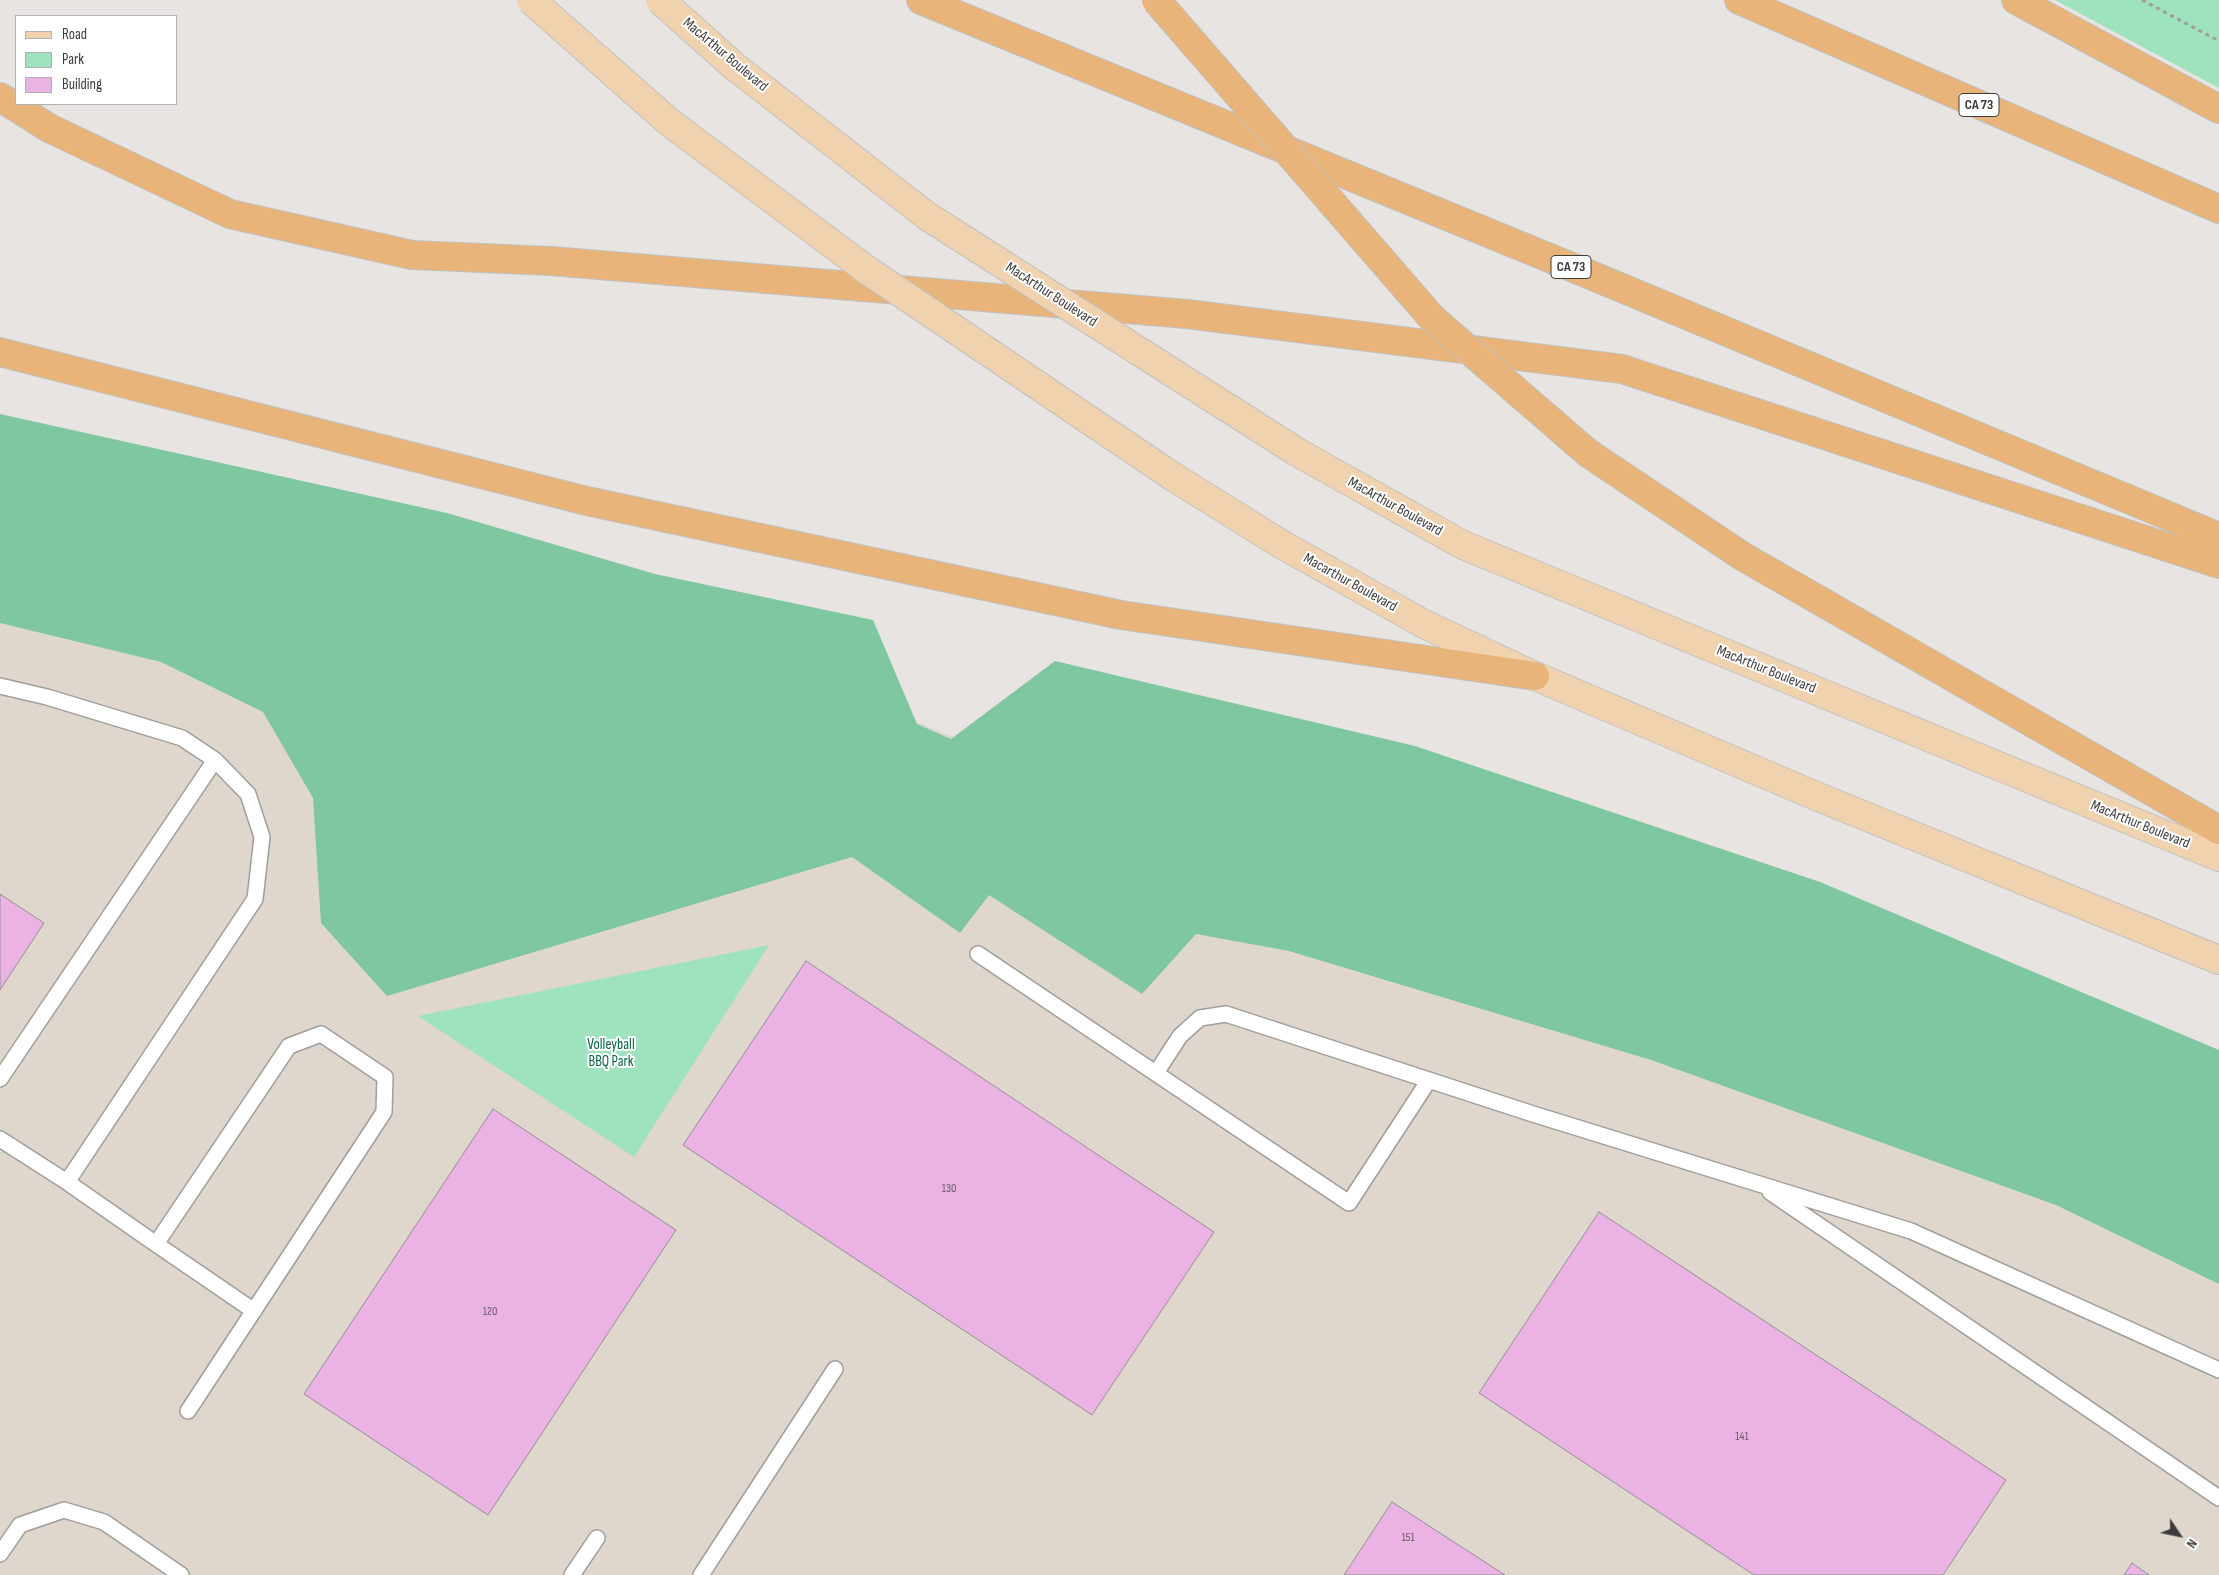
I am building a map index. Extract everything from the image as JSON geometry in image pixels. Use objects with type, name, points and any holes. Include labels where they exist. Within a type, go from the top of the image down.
[{"type":"highway","name":"CA 73","points":[[921,0],[1569,266],[2219,537]]},
{"type":"highway","points":[[1156,0],[1432,318],[1588,452],[1742,556],[2219,830]]},
{"type":"highway","name":"CA 73","points":[[1739,0],[2219,210]]},
{"type":"highway","points":[[2016,0],[2219,109]]},
{"type":"highway","points":[[0,97],[50,128],[230,214],[412,255],[551,261],[1187,314],[1622,369],[2219,564]]},
{"type":"highway","points":[[0,352],[587,501],[1112,613],[1535,676]]},
{"type":"main road","name":"Macarthur Boulevard","points":[[532,0],[669,122],[867,270],[1172,476],[1281,544],[1424,624],[1535,676]]},
{"type":"main road","name":"MacArthur Boulevard","points":[[660,0],[734,66],[927,216],[1297,452],[1463,545],[2219,857]]},
{"type":"main road","points":[[1535,676],[1816,796],[2219,960]]},
{"type":"lane","points":[[0,686],[47,697],[182,738],[215,760],[248,794],[262,837],[255,899],[67,1182]]},
{"type":"lane","points":[[0,1079],[215,760]]},
{"type":"lane","points":[[978,954],[1350,1203],[1429,1080]]},
{"type":"lane","points":[[1156,1073],[1180,1036],[1200,1018],[1226,1014],[1757,1184],[1911,1231],[2219,1370]]},
{"type":"lane","points":[[156,1244],[289,1046],[321,1034],[385,1077],[384,1112],[188,1411]]},
{"type":"lane","points":[[0,1139],[67,1182],[254,1311]]},
{"type":"lane","points":[[1757,1184],[2219,1498]]},
{"type":"lane","points":[[701,1575],[835,1369]]},
{"type":"lane","points":[[0,1554],[20,1525],[64,1510],[104,1522],[181,1575]]},
{"type":"lane","points":[[572,1575],[597,1538]]},
{"type":"path","points":[[2142,0],[2219,41]]},
{"type":"shaded area","points":[[0,440],[902,716],[963,741],[2219,1087],[2219,1575],[0,1575]]},
{"type":"green space","points":[[2055,0],[2219,0],[2219,88]]},
{"type":"green space","points":[[0,414],[447,513],[655,574],[873,620],[917,724],[951,739],[1055,661],[1415,746],[1820,882],[2219,1050],[2219,1284],[2056,1205],[1651,1060],[1289,951],[1196,934],[1142,994],[989,895],[960,933],[852,857],[387,996],[321,923],[313,798],[263,712],[161,662],[0,623]]},
{"type":"green space","name":"Volleyball BBQ Park","points":[[769,945],[634,1157],[418,1016]]},
{"type":"building","points":[[0,894],[44,923],[0,990]]},
{"type":"building","points":[[806,961],[1214,1232],[1092,1415],[683,1145]]},
{"type":"building","points":[[493,1109],[676,1230],[488,1515],[304,1394]]},
{"type":"building","points":[[1599,1212],[2006,1480],[1943,1575],[1754,1575],[1479,1393]]},
{"type":"building","points":[[1392,1502],[1505,1575],[1344,1575]]},
{"type":"building","points":[[2132,1563],[2149,1575],[2124,1575]]}]
